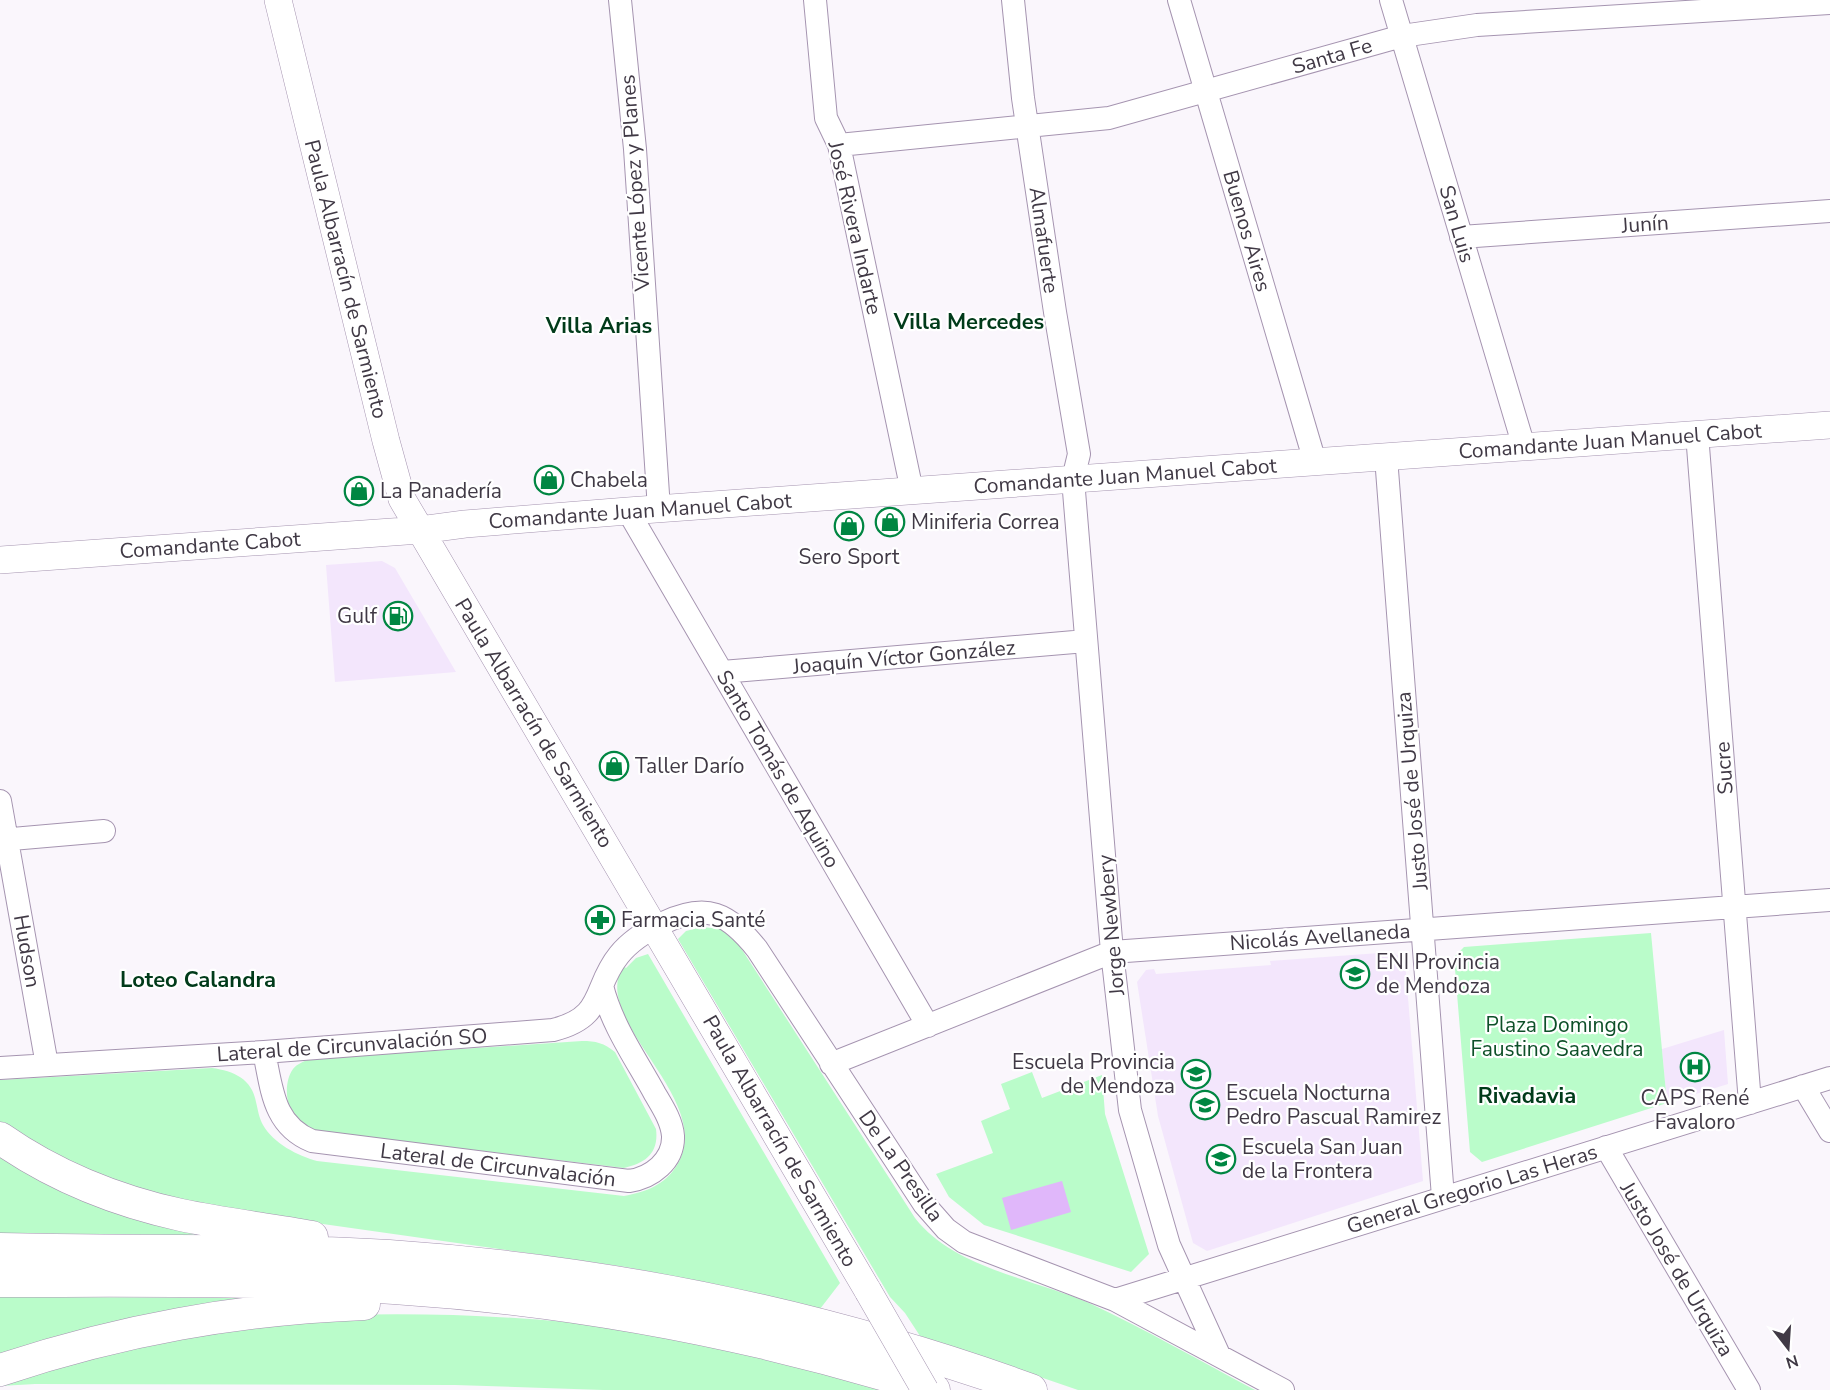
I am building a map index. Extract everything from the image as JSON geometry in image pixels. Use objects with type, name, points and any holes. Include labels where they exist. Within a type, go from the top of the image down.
[{"type":"highway","points":[[0,1138],[30,1158],[72,1178],[104,1192],[156,1209],[425,1259]]},
{"type":"highway","points":[[0,1249],[271,1252],[425,1259],[586,1277],[729,1303],[881,1341],[1031,1390]]},
{"type":"highway","points":[[0,1281],[337,1284],[536,1302],[631,1316],[770,1344],[934,1390]]},
{"type":"highway","points":[[0,1370],[116,1336],[225,1316],[346,1305],[536,1302]]},
{"type":"main road","name":"Paula Albarracín de Sarmiento","points":[[278,0],[402,499],[925,1390]]},
{"type":"main road","name":"Comandante Juan Manuel Cabot","points":[[420,530],[465,524],[659,509],[1830,424]]},
{"type":"main road","name":"Comandante Cabot","points":[[0,560],[420,530]]},
{"type":"street","name":"Vicente López y Planes","points":[[620,0],[634,149],[659,509]]},
{"type":"street","name":"José Rivera Indarte","points":[[815,0],[826,118],[839,145],[912,491]]},
{"type":"street","name":"Almafuerte","points":[[1013,0],[1027,127],[1079,454],[1073,479]]},
{"type":"street","name":"Buenos Aires","points":[[1179,0],[1315,462]]},
{"type":"street","name":"San Luis","points":[[1391,0],[1524,447]]},
{"type":"street","name":"Santa Fe","points":[[839,145],[1108,118],[1402,36],[1477,25],[1615,8],[1827,2]]},
{"type":"street","name":"Junín","points":[[1461,237],[1830,211]]},
{"type":"street","name":"Sucre","points":[[1697,434],[1750,1102]]},
{"type":"street","name":"Justo José de Urquiza","points":[[1386,457],[1443,1197]]},
{"type":"street","name":"Jorge Newbery","points":[[1073,479],[1112,952],[1130,1110],[1169,1245],[1219,1355]]},
{"type":"street","name":"Santo Tomás de Aquino","points":[[627,512],[928,1026]]},
{"type":"street","name":"Joaquín Víctor González","points":[[722,672],[1086,641]]},
{"type":"street","name":"Hudson","points":[[0,801],[3,840],[47,1065]]},
{"type":"street","points":[[3,840],[104,831]]},
{"type":"street","name":"Nicolás Avellaneda","points":[[831,1064],[1112,952],[1830,900]]},
{"type":"street","name":"De La Presilla","points":[[654,927],[679,915],[696,911],[714,914],[736,926],[747,936],[771,968],[831,1064],[924,1204],[955,1237],[990,1253],[1114,1300],[1283,1390]]},
{"type":"street","name":"Lateral de Circunvalación SO","points":[[0,1068],[264,1052],[554,1030],[573,1024],[587,1015],[619,955],[634,939],[654,927]]},
{"type":"street","name":"Lateral de Circunvalación","points":[[264,1052],[279,1112],[289,1128],[299,1136],[312,1141],[327,1145],[606,1179],[637,1180],[659,1168],[670,1150],[673,1134],[665,1112],[610,1012],[602,986]]},
{"type":"street","name":"General Gregorio Las Heras","points":[[1114,1300],[1830,1078]]},
{"type":"street","points":[[1803,1086],[1830,1131]]},
{"type":"street","name":"Justo José de Urquiza","points":[[1606,1147],[1749,1390]]},
{"type":"shaded area","points":[[382,561],[395,568],[456,672],[335,682],[326,565]]},
{"type":"shaded area","name":"Escuela Provincia de Mendoza","points":[[1393,952],[1405,961],[1423,1181],[1207,1251],[1193,1243],[1158,1116],[1137,982],[1146,970],[1154,969],[1156,974],[1271,965],[1270,961]]},
{"type":"shaded area","name":"CAPS René Favaloro","points":[[1724,1030],[1728,1084],[1667,1103],[1662,1049]]},
{"type":"shaded area","points":[[1062,1181],[1071,1212],[1011,1230],[1002,1198]]},
{"type":"green space","points":[[702,927],[721,929],[739,945],[915,1218],[932,1235],[973,1261],[1067,1294],[1110,1313],[1255,1390],[1078,1390],[920,1336],[905,1313],[890,1297],[678,939],[686,931]]},
{"type":"green space","name":"Plaza Domingo Faustino Saavedra","points":[[1651,933],[1667,1103],[1482,1162],[1470,1152],[1454,957],[1464,947]]},
{"type":"green space","points":[[648,954],[840,1283],[820,1309],[734,1288],[626,1267],[203,1207],[109,1182],[0,1125],[0,1080],[212,1068],[228,1071],[246,1082],[254,1094],[260,1120],[267,1132],[287,1148],[317,1161],[624,1196],[632,1194],[654,1187],[667,1178],[677,1165],[685,1140],[681,1114],[669,1088],[623,1011],[617,988],[623,966],[626,968],[636,958]]},
{"type":"green space","points":[[582,1041],[600,1043],[615,1052],[656,1129],[653,1151],[639,1163],[624,1168],[317,1131],[303,1127],[297,1122],[289,1108],[287,1091],[290,1075],[299,1064],[310,1059]]},
{"type":"green space","points":[[1032,1072],[1042,1098],[1102,1075],[1105,1114],[1149,1254],[1131,1272],[984,1225],[949,1197],[936,1174],[993,1153],[981,1121],[1010,1109],[1001,1084]]},
{"type":"green space","points":[[0,1150],[221,1233],[186,1235],[0,1233]]},
{"type":"green space","points":[[0,1297],[297,1298],[0,1359]]},
{"type":"green space","points":[[343,1315],[482,1316],[606,1327],[686,1340],[803,1368],[881,1390],[603,1390],[455,1385],[35,1384],[0,1386],[0,1379],[120,1345]]},
{"type":"place","name":"Chabela","points":[[549,480]]},
{"type":"place","name":"La Panadería","points":[[359,491]]},
{"type":"place","name":"Miniferia Correa","points":[[890,522]]},
{"type":"place","name":"Sero Sport","points":[[849,526]]},
{"type":"place","name":"Gulf","points":[[398,616]]},
{"type":"place","name":"Taller Darío","points":[[614,766]]},
{"type":"place","name":"Farmacia Santé","points":[[600,920]]},
{"type":"place","name":"ENI Provincia de Mendoza","points":[[1355,974]]},
{"type":"place","name":"CAPS René Favaloro","points":[[1695,1067]]},
{"type":"place","name":"Escuela Provincia de Mendoza","points":[[1196,1074]]},
{"type":"place","name":"Escuela Nocturna Pedro Pascual Ramirez","points":[[1205,1105]]},
{"type":"place","name":"Escuela San Juan de la Frontera","points":[[1221,1159]]},
{"type":"district","name":"Villa Mercedes","points":[[969,322]]},
{"type":"district","name":"Villa Arias","points":[[599,326]]},
{"type":"district","name":"Loteo Calandra","points":[[198,980]]},
{"type":"district","name":"Rivadavia","points":[[1527,1096]]}]
